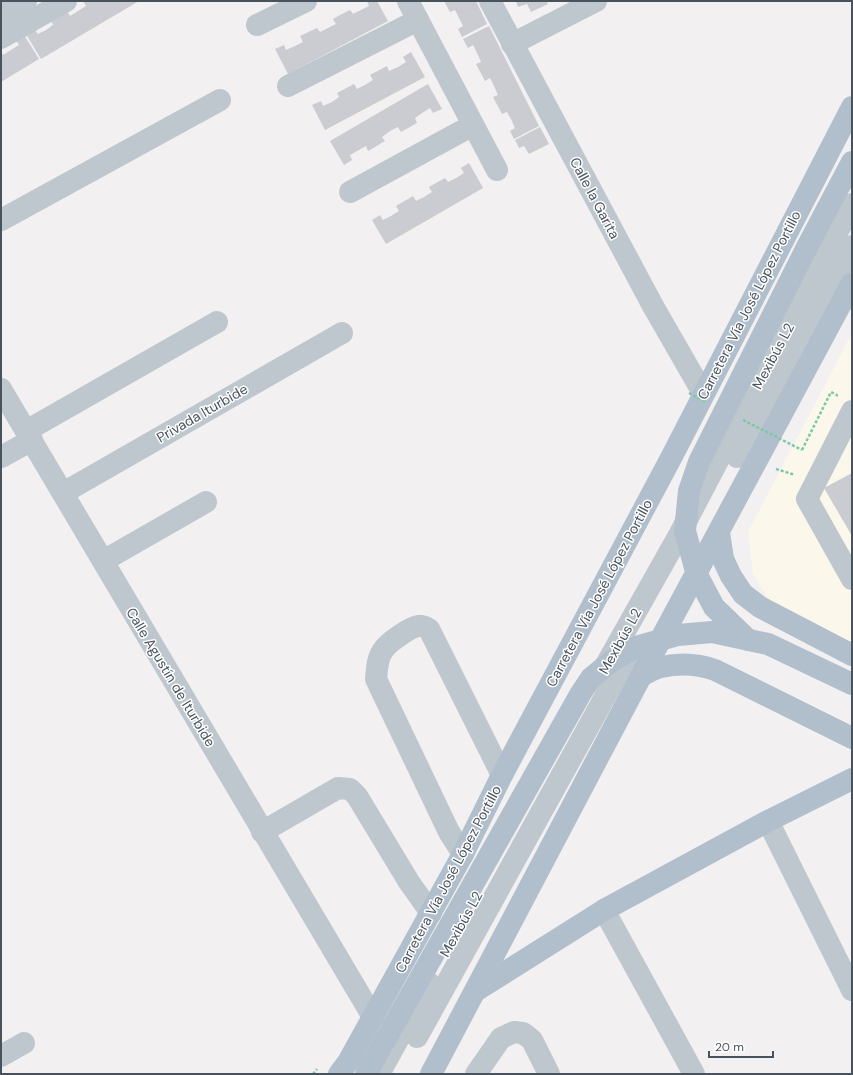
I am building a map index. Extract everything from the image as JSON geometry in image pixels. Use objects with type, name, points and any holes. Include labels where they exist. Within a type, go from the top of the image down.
[{"type":"main road","name":"Carretera Vía José López Portillo","points":[[343,1068],[373,1017],[463,854],[502,775],[671,458],[703,393],[852,107]]},
{"type":"main road","points":[[852,162],[806,249],[699,462],[689,492],[685,532],[697,575],[714,607],[755,647],[852,695]]},
{"type":"main road","points":[[431,1074],[641,676],[852,283]]},
{"type":"main road","points":[[719,533],[723,559],[731,576],[743,594],[760,608],[852,655]]},
{"type":"main road","points":[[366,1074],[581,693],[591,678],[613,660],[639,646],[678,636],[712,632],[768,644],[852,684]]},
{"type":"main road","points":[[641,676],[660,667],[684,664],[702,666],[715,670],[852,738]]},
{"type":"main road","points":[[476,990],[604,910],[768,821],[852,779]]},
{"type":"street","points":[[1,16],[26,1]]},
{"type":"street","points":[[1,38],[66,1]]},
{"type":"street","points":[[257,25],[306,1]]},
{"type":"street","points":[[408,1],[497,170]]},
{"type":"street","name":"Calle la Garita","points":[[490,1],[653,306],[703,393]]},
{"type":"street","points":[[512,44],[584,4]]},
{"type":"street","points":[[288,86],[418,20]]},
{"type":"street","points":[[1,220],[220,100]]},
{"type":"street","points":[[350,192],[473,125]]},
{"type":"street","name":"Mexibús L2","points":[[379,1074],[678,537],[852,204]]},
{"type":"street","name":"Mexibús L2","points":[[396,1074],[459,964],[852,246]]},
{"type":"street","points":[[1,457],[29,436],[217,322]]},
{"type":"street","name":"Privada Iturbide","points":[[62,493],[342,333]]},
{"type":"street","name":"Calle Agustín de Iturbide","points":[[1,389],[262,832],[373,1017]]},
{"type":"street","points":[[843,406],[808,495],[808,501],[852,579]]},
{"type":"street","points":[[103,561],[206,502]]},
{"type":"street","points":[[463,854],[449,832],[376,679],[377,663],[383,649],[393,640],[417,626],[424,626],[430,629],[502,775]]},
{"type":"street","points":[[262,832],[338,788],[350,789],[357,796],[409,882],[431,913]]},
{"type":"street","points":[[768,821],[852,990]]},
{"type":"street","points":[[604,910],[694,1074]]},
{"type":"street","points":[[476,1074],[502,1038],[514,1032],[524,1033],[532,1040],[549,1074]]},
{"type":"street","points":[[1,1056],[24,1043]]},
{"type":"street","points":[[325,1074],[343,1068]]},
{"type":"path","points":[[802,450],[831,392],[837,395],[843,406]]},
{"type":"path","points":[[756,463],[814,483]]},
{"type":"path","points":[[793,475],[797,469]]},
{"type":"shaded area","points":[[852,333],[852,645],[775,609],[753,574],[748,532]]},
{"type":"building","points":[[83,1],[139,1],[41,59],[26,34],[35,30],[38,34],[46,30],[53,25],[51,21],[67,11],[70,16],[86,6]]},
{"type":"building","points":[[367,1],[377,1],[388,21],[288,74],[275,49],[284,45],[286,50],[303,42],[300,36],[317,28],[320,32],[336,24],[333,19],[350,10],[353,14],[369,6]]},
{"type":"building","points":[[444,1],[476,1],[487,24],[462,37],[458,29],[463,26],[455,10],[450,12]]},
{"type":"building","points":[[516,1],[546,1],[548,4],[531,12],[527,4],[518,7]]},
{"type":"building","points":[[489,26],[539,126],[514,139],[510,131],[515,128],[511,119],[507,112],[502,114],[493,97],[498,95],[490,78],[485,81],[476,64],[481,62],[473,45],[468,48],[463,39]]},
{"type":"building","points":[[24,35],[39,59],[1,82],[1,51],[3,55],[19,45],[16,40]]},
{"type":"building","points":[[411,52],[425,77],[325,130],[312,105],[321,101],[323,106],[332,102],[339,97],[337,93],[354,84],[357,89],[365,85],[373,80],[370,75],[387,66],[389,71],[406,62],[403,57]]},
{"type":"building","points":[[428,84],[442,109],[433,113],[430,108],[415,118],[417,123],[401,132],[398,127],[390,131],[382,137],[385,141],[368,151],[366,146],[350,155],[352,160],[344,165],[330,141]]},
{"type":"building","points":[[540,127],[549,144],[529,154],[524,146],[519,148],[515,140]]},
{"type":"building","points":[[469,163],[483,188],[386,244],[372,220],[380,215],[383,220],[391,216],[399,211],[396,206],[413,196],[416,201],[424,197],[432,192],[429,187],[445,178],[448,182],[464,173],[461,168]]},
{"type":"building","points":[[852,473],[852,536],[824,488]]}]
